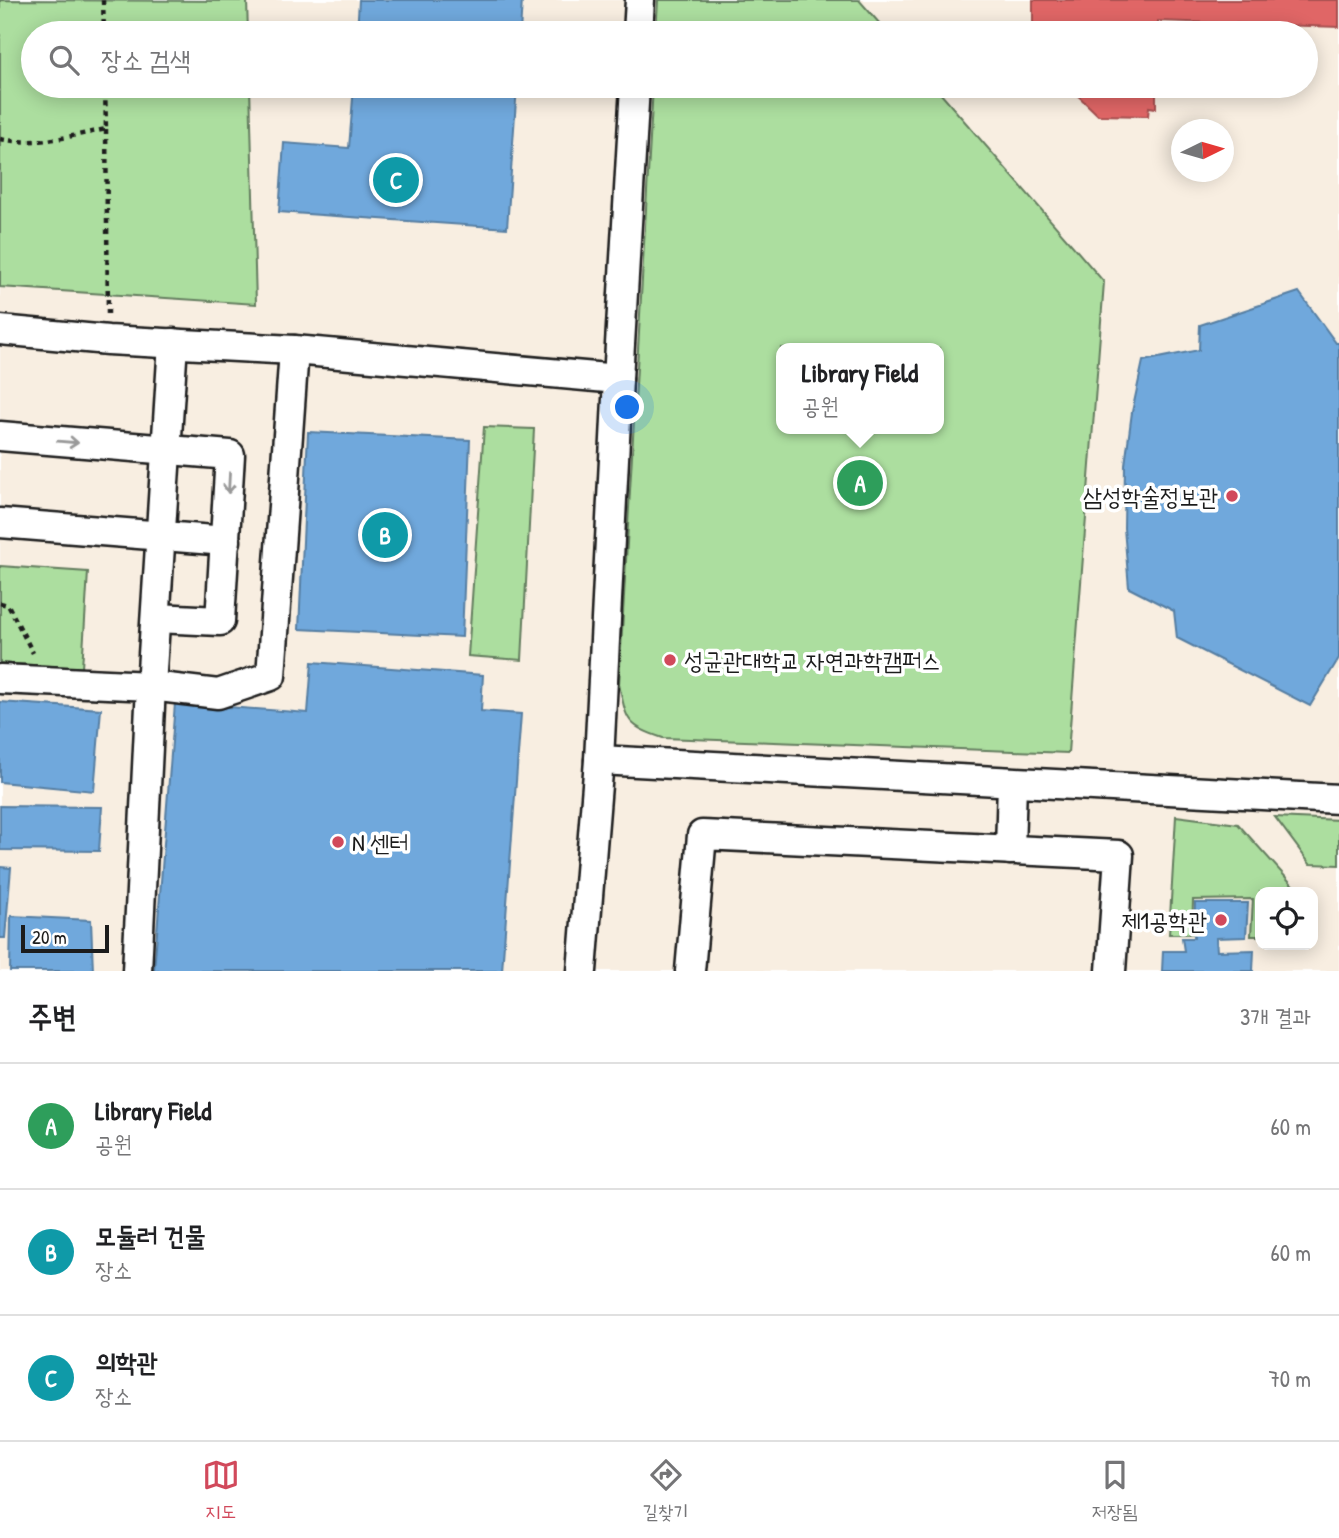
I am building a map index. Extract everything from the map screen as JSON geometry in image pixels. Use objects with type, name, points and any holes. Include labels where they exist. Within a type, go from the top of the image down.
[{"type":"lane","points":[[639,21],[640,0]]},
{"type":"lane","points":[[582,971],[599,760],[634,98]]},
{"type":"lane","points":[[0,330],[108,340],[294,350],[618,379]]},
{"type":"lane","points":[[137,971],[151,686],[173,343]]},
{"type":"lane","points":[[0,679],[151,686],[218,694],[271,676],[294,350]]},
{"type":"lane","points":[[0,436],[230,455],[220,621],[156,618]]},
{"type":"lane","points":[[0,523],[226,541]]},
{"type":"lane","points":[[599,760],[1339,799]]},
{"type":"lane","points":[[1010,850],[1012,783]]},
{"type":"lane","points":[[690,971],[702,835],[1119,855],[1111,971]]},
{"type":"path","points":[[103,0],[104,21]]},
{"type":"path","points":[[105,98],[108,340]]},
{"type":"path","points":[[0,139],[58,139],[106,129]]},
{"type":"path","points":[[0,603],[8,605],[48,682]]},
{"type":"shaded area","name":"성균관대학교 자연과학캠퍼스","points":[[0,0],[1339,0],[1339,971],[0,971]]},
{"type":"green space","points":[[0,0],[247,1],[248,21],[21,21],[21,98],[250,98],[256,304],[0,287]]},
{"type":"green space","points":[[658,0],[859,0],[877,21],[657,21]]},
{"type":"green space","points":[[652,98],[944,98],[1104,282],[1068,753],[663,738],[635,725],[624,707],[619,684]]},
{"type":"green space","points":[[484,427],[534,429],[522,660],[468,656]]},
{"type":"green space","points":[[0,566],[88,572],[82,668],[0,663]]},
{"type":"green space","points":[[1176,816],[1238,824],[1295,887],[1255,887],[1255,936],[1251,936],[1253,899],[1193,900],[1192,934],[1169,934]]},
{"type":"green space","points":[[1275,817],[1339,820],[1339,865],[1310,864]]},
{"type":"building: 상업","points":[[1033,0],[1339,0],[1339,27],[1318,26],[1318,21],[1033,21]]},
{"type":"building: 상업","points":[[1080,98],[1156,98],[1156,108],[1149,107],[1148,116],[1098,115]]},
{"type":"building: 학교","points":[[359,0],[522,0],[521,21],[358,21]]},
{"type":"building: 학교","points":[[353,98],[516,98],[507,228],[279,212],[284,143],[349,148]]},
{"type":"building: 학교","name":"삼성학술정보관","points":[[1299,292],[1336,343],[1339,343],[1339,658],[1310,706],[1177,638],[1174,611],[1129,588],[1124,528],[1125,465],[1132,412],[1143,361],[1199,350],[1200,325]]},
{"type":"building: 학교","points":[[308,432],[470,440],[462,637],[299,629]]},
{"type":"building: 학교","name":"N 센터","points":[[312,662],[483,675],[481,711],[521,714],[502,971],[154,971],[175,703],[308,713]]},
{"type":"building: 학교","points":[[0,702],[101,709],[94,791],[0,782]]},
{"type":"building: 학교","points":[[0,806],[102,807],[99,851],[0,850]]},
{"type":"building: 학교","points":[[0,867],[11,868],[5,938],[0,938]]},
{"type":"building: 학교","name":"제1공학관","points":[[1195,903],[1248,903],[1246,937],[1216,938],[1217,951],[1254,950],[1253,971],[1162,971],[1163,951],[1184,951],[1182,938],[1194,938]]},
{"type":"building: 학교","points":[[11,916],[91,920],[93,971],[10,971]]},
{"type":"place","name":"의학관","points":[[396,180]]},
{"type":"place","name":"Library Field","points":[[860,483]]},
{"type":"place","name":"삼성학술정보관","points":[[1232,496]]},
{"type":"place","name":"모듈러 건물","points":[[385,535]]},
{"type":"place","name":"성균관대학교 자연과학캠퍼스","points":[[670,660]]},
{"type":"place","name":"N 센터","points":[[338,842]]},
{"type":"place","name":"제1공학관","points":[[1221,920]]}]
